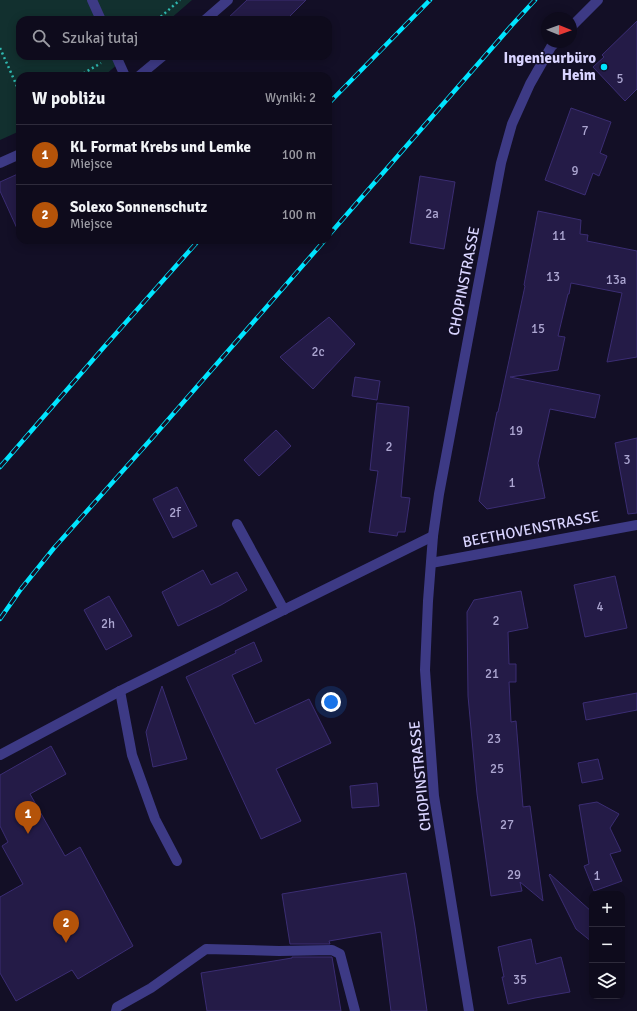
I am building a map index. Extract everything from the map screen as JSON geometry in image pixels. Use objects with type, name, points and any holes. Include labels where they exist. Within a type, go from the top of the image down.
[{"type":"street","points":[[92,0],[99,16]]},
{"type":"street","points":[[210,16],[228,0]]},
{"type":"street","points":[[577,21],[598,0]]},
{"type":"street","name":"CHOPINSTRASSE","points":[[469,1011],[434,796],[425,670],[433,536],[439,494],[501,163],[512,124],[530,84],[550,48]]},
{"type":"street","points":[[118,60],[123,72]]},
{"type":"street","points":[[144,72],[158,60]]},
{"type":"street","points":[[0,163],[16,156]]},
{"type":"street","points":[[237,524],[284,610]]},
{"type":"street","name":"BEETHOVENSTRASSE","points":[[431,563],[637,525]]},
{"type":"street","points":[[0,755],[120,691],[433,536]]},
{"type":"street","points":[[120,691],[132,755],[155,819],[177,861]]},
{"type":"street","points":[[116,1011],[118,1007],[151,988],[206,948],[279,951],[332,950],[340,954],[355,1011]]},
{"type":"path","points":[[162,16],[180,0]]},
{"type":"path","points":[[0,48],[16,84]]},
{"type":"path","points":[[85,72],[102,63]]},
{"type":"green space","points":[[0,0],[192,0],[174,16],[16,16],[16,60],[122,60],[109,72],[16,72],[16,133],[0,140]]},
{"type":"building","points":[[247,0],[306,0],[290,16],[230,16]]},
{"type":"building","points":[[637,21],[637,89],[625,101],[593,67],[604,57],[602,55]]},
{"type":"building","points":[[571,108],[611,122],[600,153],[607,156],[599,176],[593,173],[585,195],[545,180]]},
{"type":"building","points":[[16,175],[16,226],[0,191],[0,182]]},
{"type":"building","points":[[420,176],[455,182],[444,249],[410,243]]},
{"type":"building","points":[[538,211],[581,220],[580,234],[588,235],[587,241],[637,251],[637,357],[607,362],[622,293],[571,283],[558,336],[565,337],[558,370],[510,377],[600,395],[595,418],[550,409],[538,463],[545,498],[487,509],[479,501],[525,286]]},
{"type":"building","points":[[329,317],[355,344],[313,389],[280,357]]},
{"type":"building","points":[[355,377],[380,381],[377,400],[352,396]]},
{"type":"building","points":[[377,403],[409,407],[401,497],[410,498],[405,532],[398,532],[397,536],[369,532],[378,471],[370,470]]},
{"type":"building","points":[[276,430],[291,446],[259,476],[244,460]]},
{"type":"building","points":[[637,438],[637,513],[628,514],[615,443]]},
{"type":"building","points":[[177,487],[197,526],[173,538],[153,499]]},
{"type":"building","points":[[203,570],[211,585],[237,572],[247,590],[221,605],[178,626],[162,592]]},
{"type":"building","points":[[615,576],[627,628],[585,637],[574,585]]},
{"type":"building","points":[[521,591],[528,628],[508,632],[509,664],[516,664],[516,682],[509,682],[511,722],[516,721],[523,807],[530,806],[543,901],[520,882],[522,891],[491,896],[477,794],[468,696],[467,612],[474,600]]},
{"type":"building","points":[[109,596],[132,636],[106,650],[84,610]]},
{"type":"building","points":[[254,642],[262,661],[232,675],[255,724],[309,699],[331,743],[276,769],[301,821],[261,839],[186,677],[236,653],[235,651]]},
{"type":"building","points":[[162,686],[187,759],[153,767],[146,732]]},
{"type":"building","points":[[637,693],[637,710],[586,720],[583,703]]},
{"type":"building","points":[[51,746],[66,774],[30,794],[65,856],[80,847],[133,946],[78,979],[72,970],[16,1001],[0,973],[0,897],[23,884],[2,846],[8,842],[0,826],[0,775]]},
{"type":"building","points":[[598,759],[603,779],[582,783],[578,763]]},
{"type":"building","points":[[377,783],[379,806],[352,808],[350,786]]},
{"type":"building","points":[[597,802],[619,814],[610,828],[621,851],[610,854],[622,881],[594,891],[584,866],[589,864],[579,805]]},
{"type":"building","points":[[406,873],[427,1011],[391,1011],[381,932],[329,941],[330,944],[290,944],[282,894]]},
{"type":"building","points":[[550,874],[589,909],[589,940],[576,929],[549,875]]},
{"type":"building","points":[[531,939],[536,964],[561,957],[570,992],[508,1004],[502,977],[504,977],[498,947]]},
{"type":"building","points":[[292,957],[332,957],[341,1011],[207,1011],[201,973]]},
{"type":"railway","points":[[332,100],[430,0]]},
{"type":"railway","points":[[332,231],[535,0]]},
{"type":"railway","points":[[0,467],[195,244]]},
{"type":"railway","points":[[0,619],[21,589],[54,548],[322,244]]},
{"type":"place","name":"Ingenieurbüro Heim","points":[[604,67]]},
{"type":"place","name":"KL Format Krebs und Lemke","points":[[28,834]]},
{"type":"place","name":"Solexo Sonnenschutz","points":[[66,943]]}]
